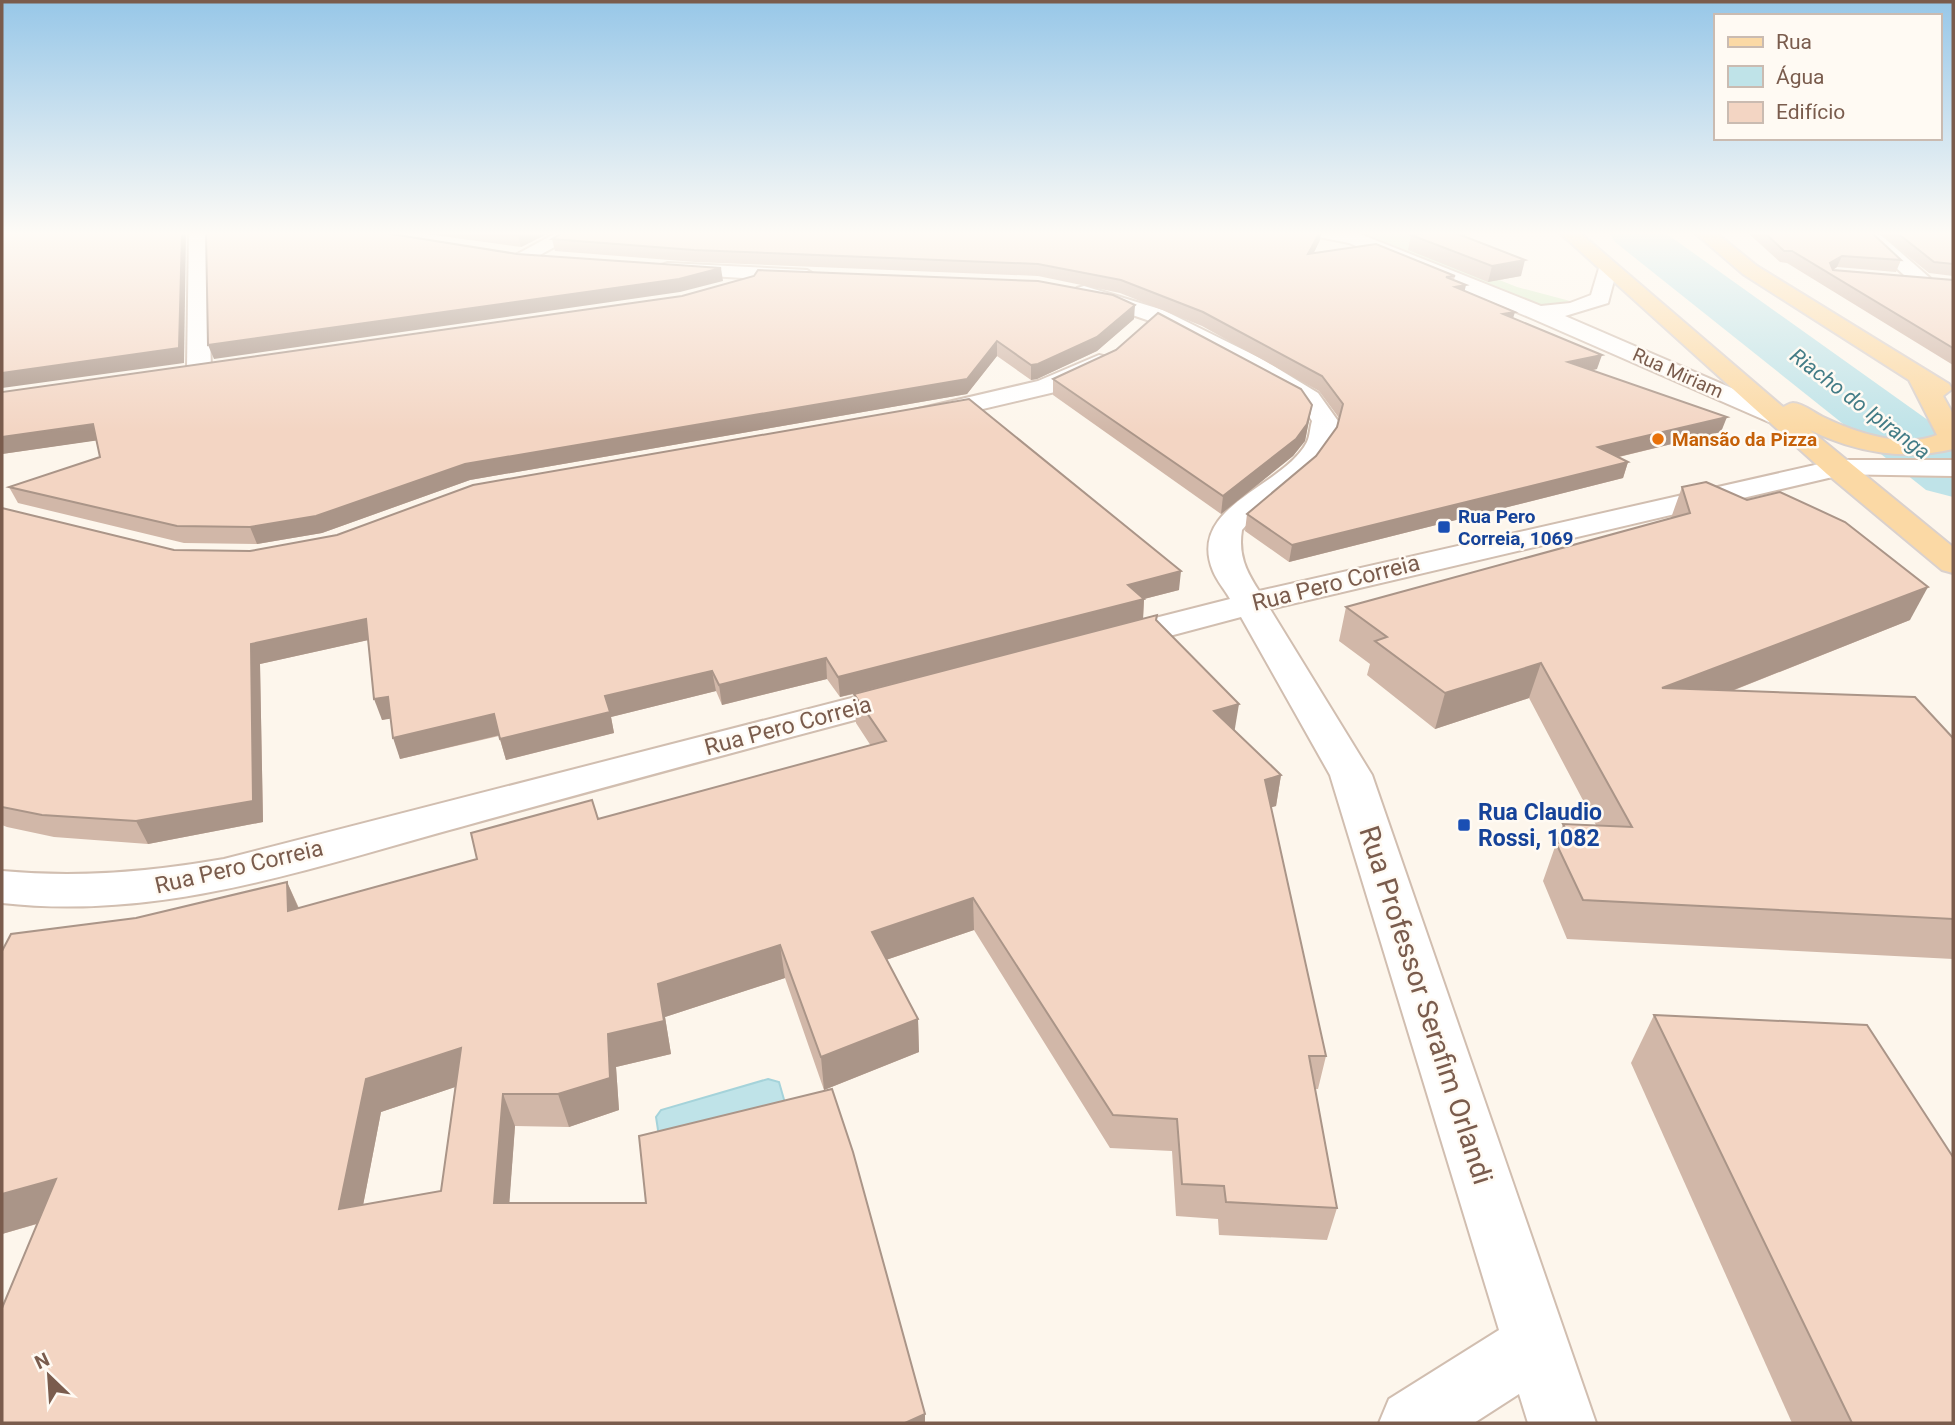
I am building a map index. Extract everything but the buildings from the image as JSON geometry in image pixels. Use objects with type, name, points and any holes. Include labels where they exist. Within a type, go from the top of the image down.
[{"type":"main road","points":[[1641,298],[1953,563]]},
{"type":"main road","points":[[1795,298],[1953,398]]},
{"type":"main road","points":[[1725,369],[1826,429],[1877,444],[1906,446],[1944,443],[1950,435],[1948,428],[1919,376]]},
{"type":"street","points":[[198,298],[199,369]]},
{"type":"street","points":[[900,419],[1046,387],[1074,376],[1135,333],[1119,300],[1111,298]]},
{"type":"street","name":"Rua Miriam","points":[[1505,298],[1778,417]]},
{"type":"street","name":"Rua Miriam","points":[[1539,313],[1573,309],[1601,298]]},
{"type":"street","name":"Rua Professor Serafim Orlandi","points":[[1135,333],[1256,365],[1309,398],[1325,421],[1320,443],[1297,472],[1238,516],[1227,529],[1224,545],[1229,570],[1350,775],[1562,1423]]},
{"type":"street","points":[[173,373],[227,365]]},
{"type":"street","points":[[1856,478],[1953,468]]},
{"type":"street","points":[[1856,478],[1953,489]]},
{"type":"street","name":"Rua Pero Correia","points":[[1079,649],[1251,604],[1696,498],[1775,482],[1856,478]]},
{"type":"street","name":"Rua Pero Correia","points":[[2,887],[38,893],[144,889],[280,860],[949,683]]},
{"type":"street","points":[[1413,1423],[1538,1343]]},
{"type":"green space","points":[[1524,298],[1570,301],[1545,306]]},
{"type":"water","points":[[768,1079],[779,1082],[797,1145],[662,1156],[656,1117],[661,1110]]},
{"type":"waterway","name":"Riacho do Ipiranga","points":[[1720,298],[1953,474]]},
{"type":"place","name":"Mansão da Pizza","points":[[1658,439]]},
{"type":"place","name":"Rua Pero Correia, 1069","points":[[1444,527]]},
{"type":"place","name":"Rua Claudio Rossi, 1082","points":[[1464,825]]}]
